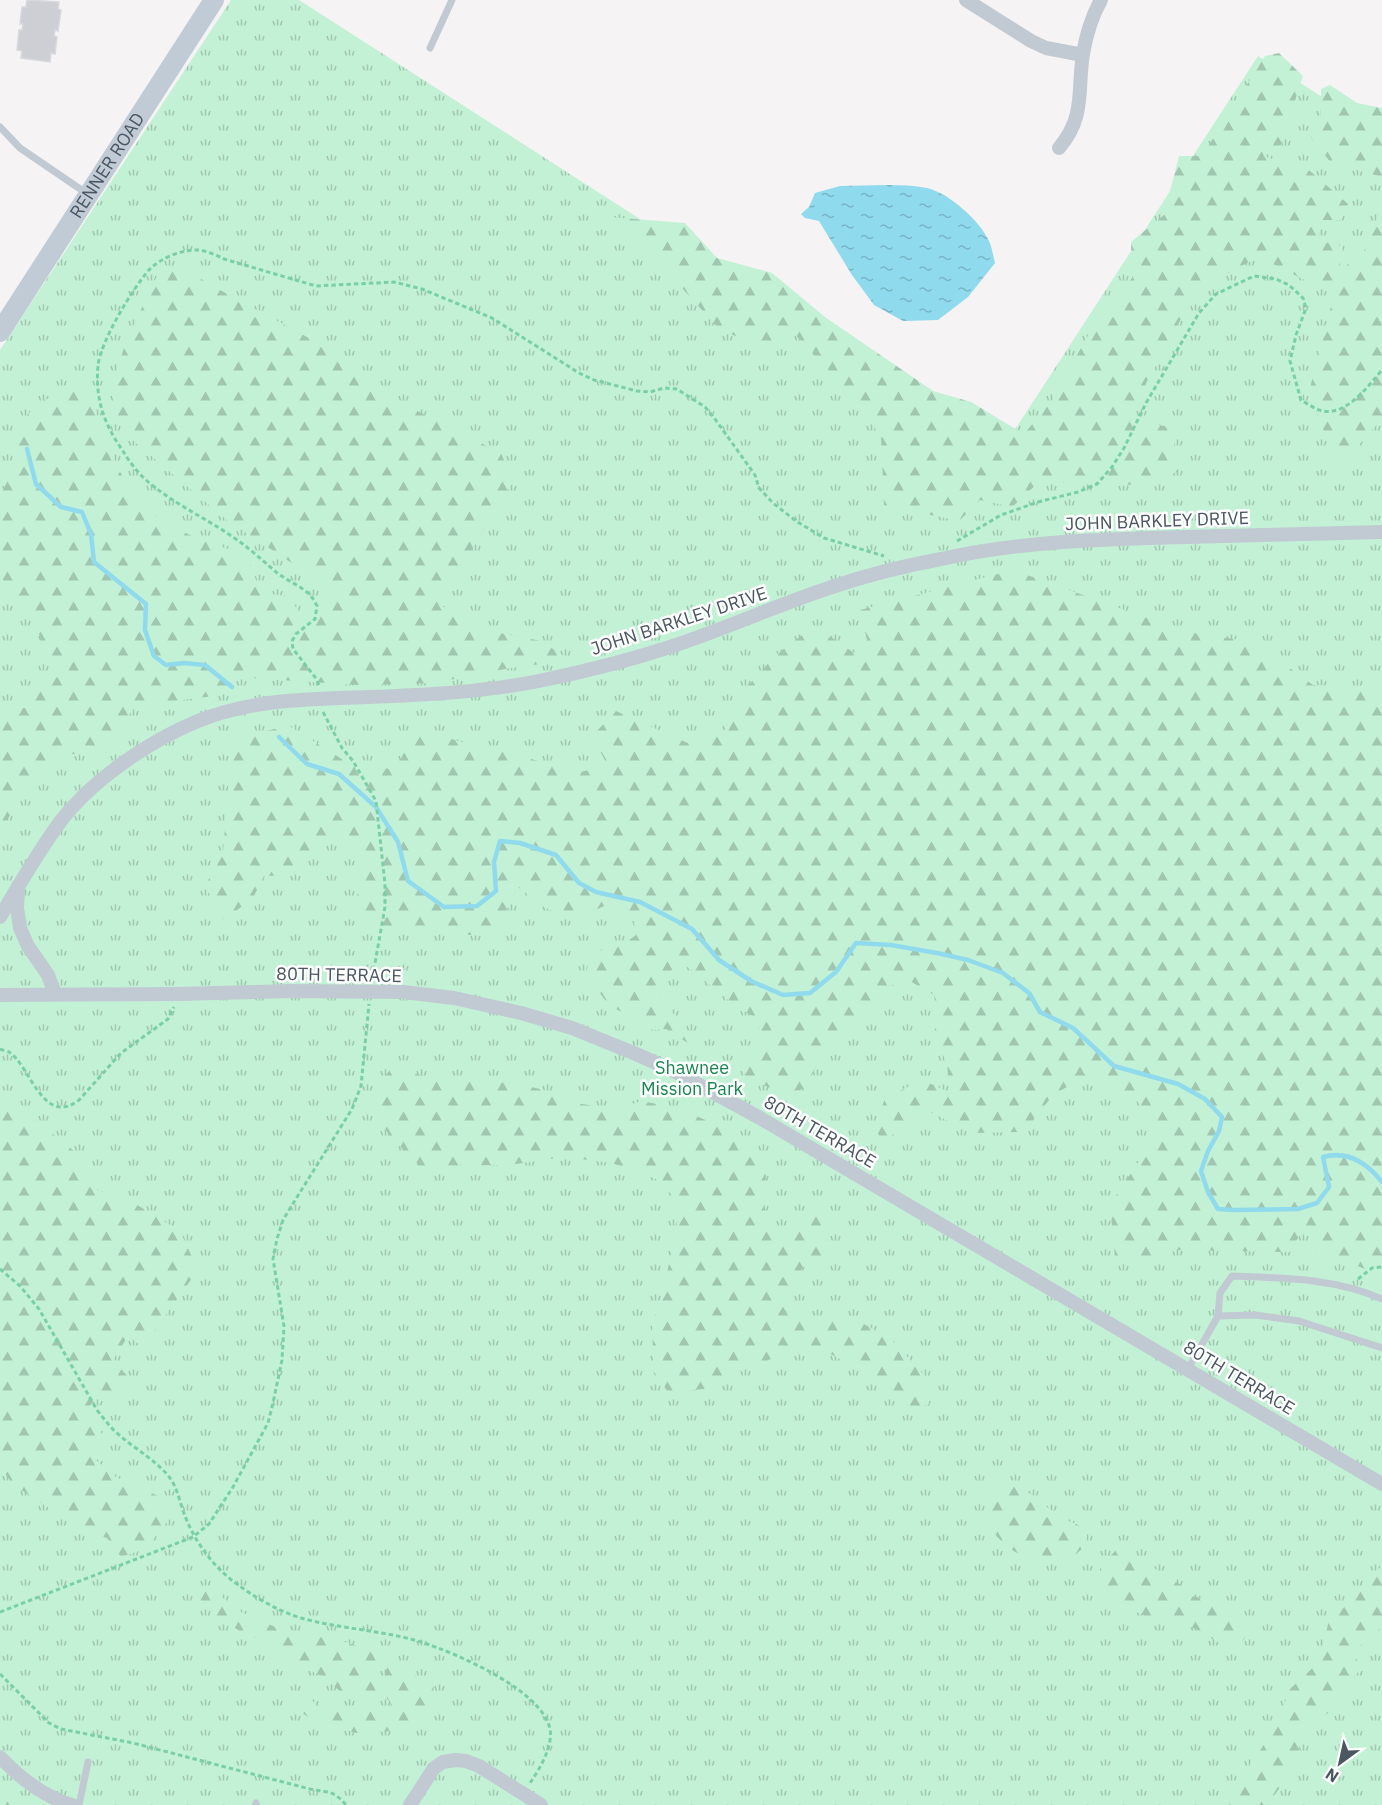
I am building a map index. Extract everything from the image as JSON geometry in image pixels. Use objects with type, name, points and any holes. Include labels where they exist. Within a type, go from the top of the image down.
[{"type":"main road","name":"RENNER ROAD","points":[[0,332],[214,0]]},
{"type":"street","points":[[966,0],[1031,41],[1046,48],[1083,55]]},
{"type":"street","points":[[1059,148],[1070,135],[1076,118],[1087,34],[1101,0]]},
{"type":"street","name":"JOHN BARKLEY DRIVE","points":[[0,917],[62,820],[86,794],[111,772],[154,743],[197,722],[235,708],[286,700],[467,691],[535,681],[605,666],[671,646],[866,576],[943,558],[1012,547],[1060,542],[1148,538],[1382,532]]},
{"type":"street","points":[[18,888],[17,908],[20,928],[37,961],[48,975],[55,994]]},
{"type":"street","name":"80TH TERRACE","points":[[0,995],[290,991],[403,992],[454,998],[521,1013],[572,1028],[672,1071],[760,1118],[1382,1484]]},
{"type":"street","points":[[0,1758],[36,1788],[58,1801],[72,1805]]},
{"type":"street","points":[[410,1805],[434,1768],[443,1762],[455,1760],[479,1766],[541,1805]]},
{"type":"lane","points":[[430,48],[452,0]]},
{"type":"lane","points":[[0,127],[20,148],[89,195]]},
{"type":"lane","points":[[1188,1369],[1218,1316],[1220,1293],[1232,1276],[1308,1279],[1364,1291],[1382,1299]]},
{"type":"lane","points":[[1218,1316],[1255,1315],[1299,1322],[1382,1348]]},
{"type":"lane","points":[[79,1805],[88,1762]]},
{"type":"path","points":[[0,1049],[11,1053],[40,1094],[63,1108],[71,1106],[121,1053],[168,1018],[175,1005],[175,994]]},
{"type":"path","points":[[1349,1288],[1368,1270],[1382,1267]]},
{"type":"path","points":[[0,1269],[20,1286],[39,1309],[97,1410],[108,1424],[151,1459],[171,1479],[194,1534],[218,1568],[235,1583],[266,1602],[299,1617],[420,1642],[451,1653],[486,1670],[527,1696],[541,1710],[550,1729],[546,1757],[528,1786]]},
{"type":"path","points":[[0,1674],[49,1723],[61,1729],[133,1743],[304,1788],[333,1793],[346,1805]]},
{"type":"green space","name":"Shawnee Mission Park","points":[[231,0],[299,0],[1001,451],[1258,56],[1382,135],[1382,1805],[0,1805],[0,350]]},
{"type":"green space","points":[[1279,53],[1303,76],[1280,147],[1263,156],[1310,171],[1348,204],[1341,220],[1318,220],[1319,241],[1343,246],[1339,271],[1363,253],[1382,205],[1382,419],[1338,468],[1309,392],[1334,295],[1259,257],[1198,288],[1127,418],[1173,428],[1178,472],[1125,486],[1040,481],[1012,507],[980,500],[959,521],[884,505],[881,436],[829,371],[791,330],[775,353],[719,329],[664,268],[608,217],[685,223],[717,258],[772,273],[825,317],[933,391],[971,402],[1024,434],[1053,399],[1092,328],[1132,278],[1131,242],[1164,215],[1179,156],[1202,156],[1265,56]]},
{"type":"green space","points":[[1330,85],[1357,103],[1382,108],[1382,183],[1379,176],[1331,163],[1310,136],[1321,116],[1321,89]]},
{"type":"green space","points":[[180,265],[209,284],[307,337],[399,402],[501,453],[513,482],[439,604],[479,629],[541,641],[570,660],[505,669],[434,683],[358,685],[234,677],[222,695],[133,706],[113,752],[57,755],[25,793],[0,830],[0,708],[29,708],[52,670],[39,634],[9,582],[0,579],[0,497],[11,472],[19,426],[35,405],[81,386],[94,402],[103,440],[124,479],[159,520],[192,536],[247,556],[261,593],[288,596],[307,623],[339,594],[228,521],[123,432],[111,391],[126,341],[156,278]]},
{"type":"green space","points":[[1013,570],[1186,632],[1254,642],[1313,685],[1382,689],[1382,1276],[1348,1262],[1316,1257],[1317,1242],[1314,1233],[1306,1231],[1299,1236],[1290,1252],[1178,1250],[1136,1262],[1115,1258],[1110,1205],[1160,1129],[1132,1095],[1084,1077],[1053,1095],[1024,1132],[973,1133],[930,1112],[882,1141],[875,1128],[885,1098],[922,1080],[949,1092],[947,1062],[932,1037],[938,1021],[934,995],[910,981],[888,986],[873,1011],[819,1060],[806,1088],[785,1094],[746,1078],[739,1055],[763,1048],[757,1019],[733,1004],[688,967],[664,972],[660,1001],[679,1019],[688,1043],[666,1029],[653,1030],[609,1005],[585,974],[593,952],[621,946],[636,935],[633,917],[604,906],[573,921],[542,906],[518,887],[493,937],[369,926],[353,909],[360,887],[358,849],[345,837],[314,844],[293,875],[264,876],[253,898],[224,920],[205,886],[223,853],[232,738],[289,726],[353,766],[395,769],[408,746],[422,730],[578,773],[607,764],[592,736],[616,711],[690,744],[724,731],[745,689],[776,655],[810,629],[834,639],[854,653],[867,640],[860,610]]},
{"type":"green space","points":[[392,1067],[420,1075],[483,1084],[509,1082],[540,1089],[582,1104],[615,1109],[642,1101],[681,1109],[743,1137],[757,1149],[763,1162],[766,1177],[763,1195],[766,1215],[780,1233],[795,1227],[807,1207],[824,1205],[828,1238],[824,1254],[813,1265],[803,1267],[781,1303],[791,1320],[817,1324],[852,1317],[893,1341],[924,1375],[929,1404],[910,1410],[893,1392],[865,1373],[820,1348],[754,1364],[711,1388],[669,1393],[654,1374],[652,1326],[664,1288],[681,1204],[656,1179],[612,1163],[564,1157],[509,1165],[420,1166],[390,1137],[375,1111],[377,1087]]},
{"type":"green space","points":[[0,1099],[31,1117],[78,1154],[91,1188],[129,1200],[180,1231],[198,1270],[143,1347],[128,1336],[113,1360],[131,1380],[120,1400],[100,1394],[88,1408],[106,1442],[90,1455],[116,1477],[158,1496],[170,1518],[145,1549],[121,1557],[107,1538],[85,1531],[15,1486],[0,1468]]},
{"type":"green space","points":[[998,1483],[1027,1492],[1064,1519],[1080,1526],[1086,1533],[1087,1544],[1068,1558],[1044,1560],[1041,1564],[1016,1552],[1000,1540],[985,1517],[994,1506],[994,1499],[988,1484]]},
{"type":"green space","points":[[1118,1548],[1129,1552],[1181,1585],[1192,1596],[1216,1602],[1229,1619],[1246,1635],[1243,1641],[1216,1642],[1191,1627],[1140,1614],[1100,1590],[1100,1567]]},
{"type":"green space","points":[[1382,1565],[1382,1627],[1354,1651],[1360,1669],[1334,1709],[1302,1731],[1298,1755],[1281,1786],[1267,1805],[1229,1805],[1233,1788],[1274,1731],[1290,1689],[1320,1661],[1329,1620],[1350,1602]]},
{"type":"green space","points":[[204,1587],[214,1591],[241,1612],[280,1629],[342,1641],[375,1652],[383,1685],[388,1682],[385,1673],[389,1664],[395,1663],[402,1665],[411,1673],[429,1679],[434,1682],[432,1715],[423,1722],[393,1731],[356,1733],[330,1725],[322,1720],[312,1720],[301,1712],[297,1701],[308,1697],[322,1707],[358,1706],[375,1712],[386,1712],[391,1704],[386,1697],[376,1693],[364,1698],[351,1697],[342,1693],[325,1678],[303,1667],[298,1667],[257,1638],[244,1634],[216,1615],[212,1609],[193,1595],[195,1589]]},
{"type":"green space","points":[[0,1788],[19,1805],[0,1805]]},
{"type":"water","points":[[840,186],[906,186],[936,191],[963,209],[979,225],[990,243],[995,263],[968,297],[938,320],[903,321],[874,305],[852,275],[819,221],[805,218],[801,214],[809,207],[815,193]]},
{"type":"building","points":[[27,0],[59,2],[58,9],[61,10],[58,31],[55,30],[54,36],[57,37],[55,54],[51,53],[50,62],[21,58],[22,51],[17,50],[19,30],[22,30],[23,24],[20,24],[22,7],[26,7]]},
{"type":"waterway","points":[[27,449],[36,484],[61,507],[82,512],[91,534],[94,562],[146,604],[145,630],[154,656],[166,665],[184,663],[205,665],[232,687]]},
{"type":"waterway","points":[[279,737],[307,764],[339,774],[376,807],[398,842],[408,881],[444,907],[477,906],[496,891],[494,862],[500,841],[520,843],[556,855],[579,883],[596,892],[640,902],[692,929],[719,960],[751,981],[783,995],[810,993],[836,972],[856,943],[891,945],[968,960],[1003,973],[1029,993],[1040,1012],[1073,1028],[1114,1066],[1178,1084],[1205,1099],[1222,1117],[1219,1131],[1208,1151],[1201,1171],[1208,1192],[1218,1209],[1298,1209],[1317,1203],[1329,1187],[1323,1157],[1332,1155],[1341,1155],[1356,1160],[1370,1169],[1382,1182]]}]
